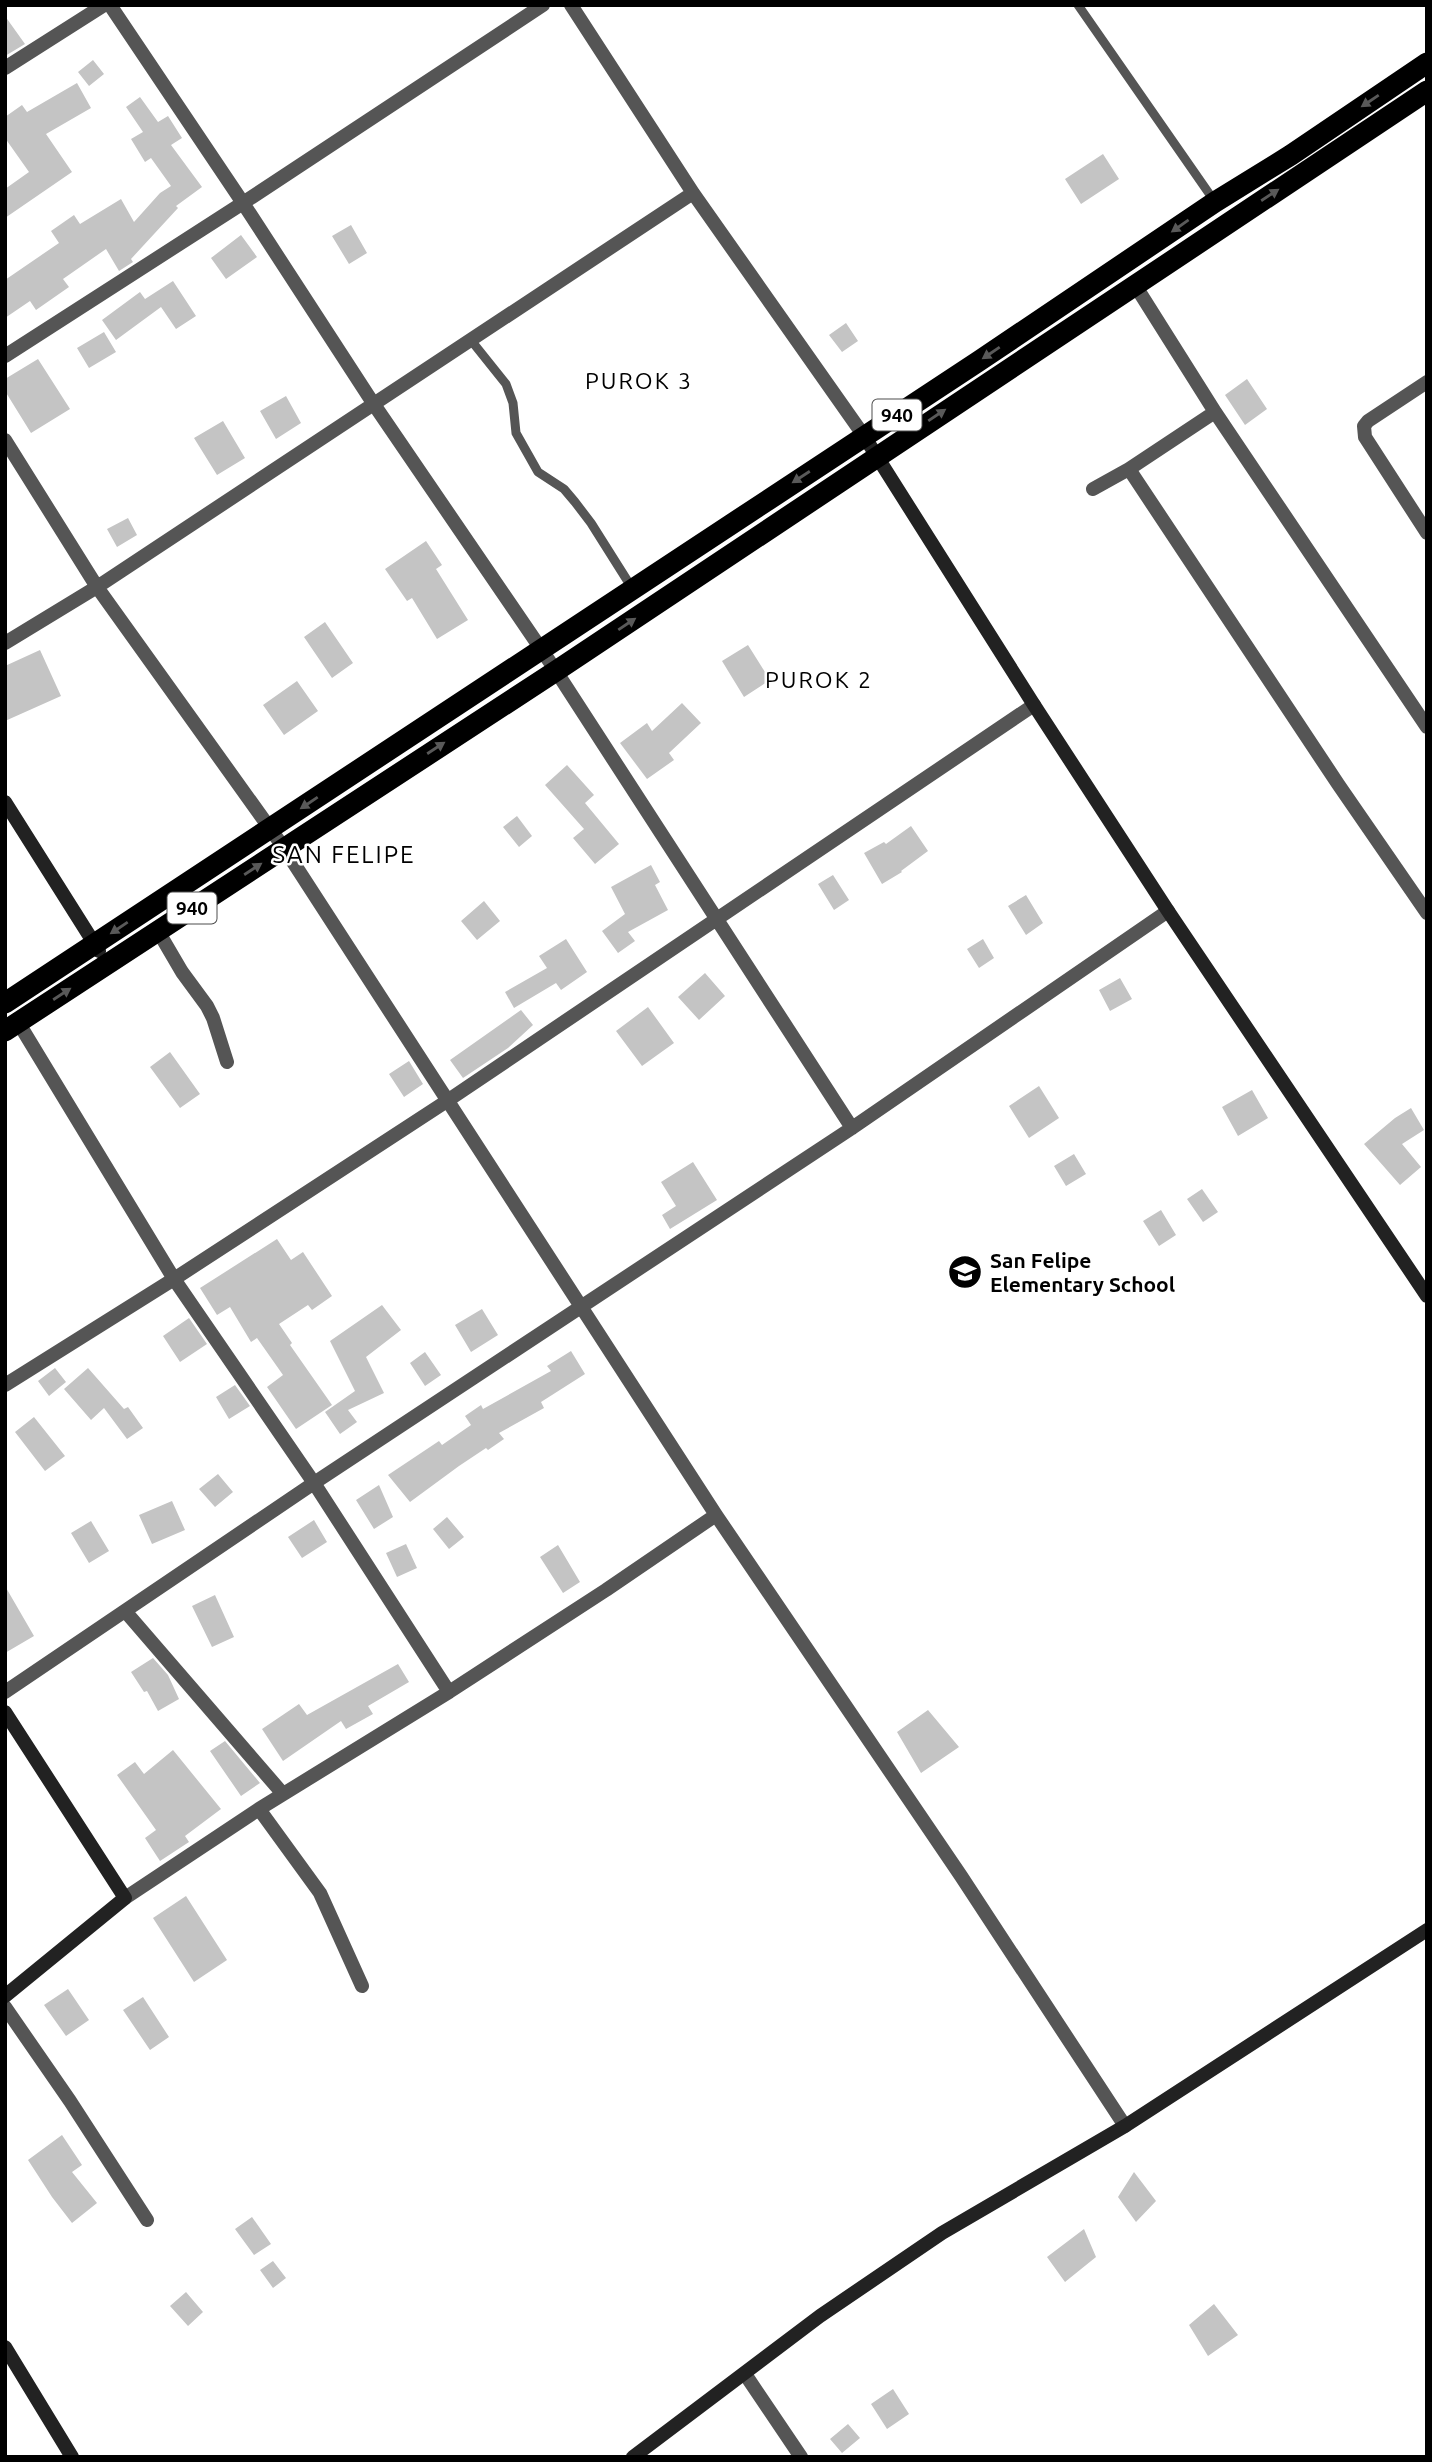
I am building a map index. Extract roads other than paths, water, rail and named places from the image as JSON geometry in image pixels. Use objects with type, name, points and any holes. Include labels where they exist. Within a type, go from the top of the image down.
[{"type":"highway","name":"940","points":[[5,1003],[1427,63]]},
{"type":"highway","name":"940","points":[[12,1027],[556,671],[1427,91]]},
{"type":"street","points":[[5,68],[104,5]]},
{"type":"street","points":[[110,5],[373,403],[556,671],[852,1128]]},
{"type":"street","points":[[5,356],[543,5]]},
{"type":"street","points":[[571,5],[693,192],[877,455],[1034,705],[1168,911],[1427,1296]]},
{"type":"street","points":[[5,643],[97,587],[693,192]]},
{"type":"street","points":[[1135,285],[1215,412],[1427,727]]},
{"type":"street","points":[[1427,382],[1364,426],[1365,437],[1427,533]]},
{"type":"street","points":[[1093,489],[1215,412]]},
{"type":"street","points":[[5,440],[97,587],[284,848],[716,1515],[961,1876],[1125,2126]]},
{"type":"street","points":[[1129,468],[1338,784],[1427,913]]},
{"type":"street","points":[[5,1385],[174,1279],[447,1101],[1034,705]]},
{"type":"street","points":[[5,802],[107,965]]},
{"type":"street","points":[[5,1692],[314,1483],[852,1128],[1168,911]]},
{"type":"street","points":[[158,931],[214,1018],[227,1062]]},
{"type":"street","points":[[12,1027],[174,1279],[314,1483],[449,1692]]},
{"type":"street","points":[[5,1996],[125,1898],[259,1809],[449,1692],[716,1515]]},
{"type":"street","points":[[125,1611],[283,1794]]},
{"type":"street","points":[[5,1712],[125,1898]]},
{"type":"street","points":[[259,1809],[320,1893],[362,1986]]},
{"type":"street","points":[[633,2457],[820,2316],[942,2233],[1125,2126],[1427,1930]]},
{"type":"street","points":[[5,2007],[71,2101],[147,2220]]},
{"type":"street","points":[[5,2347],[72,2457]]},
{"type":"street","points":[[745,2374],[801,2457]]},
{"type":"lane","points":[[1078,5],[1215,202]]},
{"type":"lane","points":[[470,339],[506,384],[513,403],[516,433],[532,463],[538,472],[564,489],[575,502],[632,588]]},
{"type":"place","name":"San Felipe Elementary School","points":[[965,1272]]},
{"type":"district","name":"PUROK 3","points":[[639,380]]},
{"type":"district","name":"PUROK 2","points":[[819,679]]},
{"type":"district","name":"SAN FELIPE","points":[[344,854]]}]
